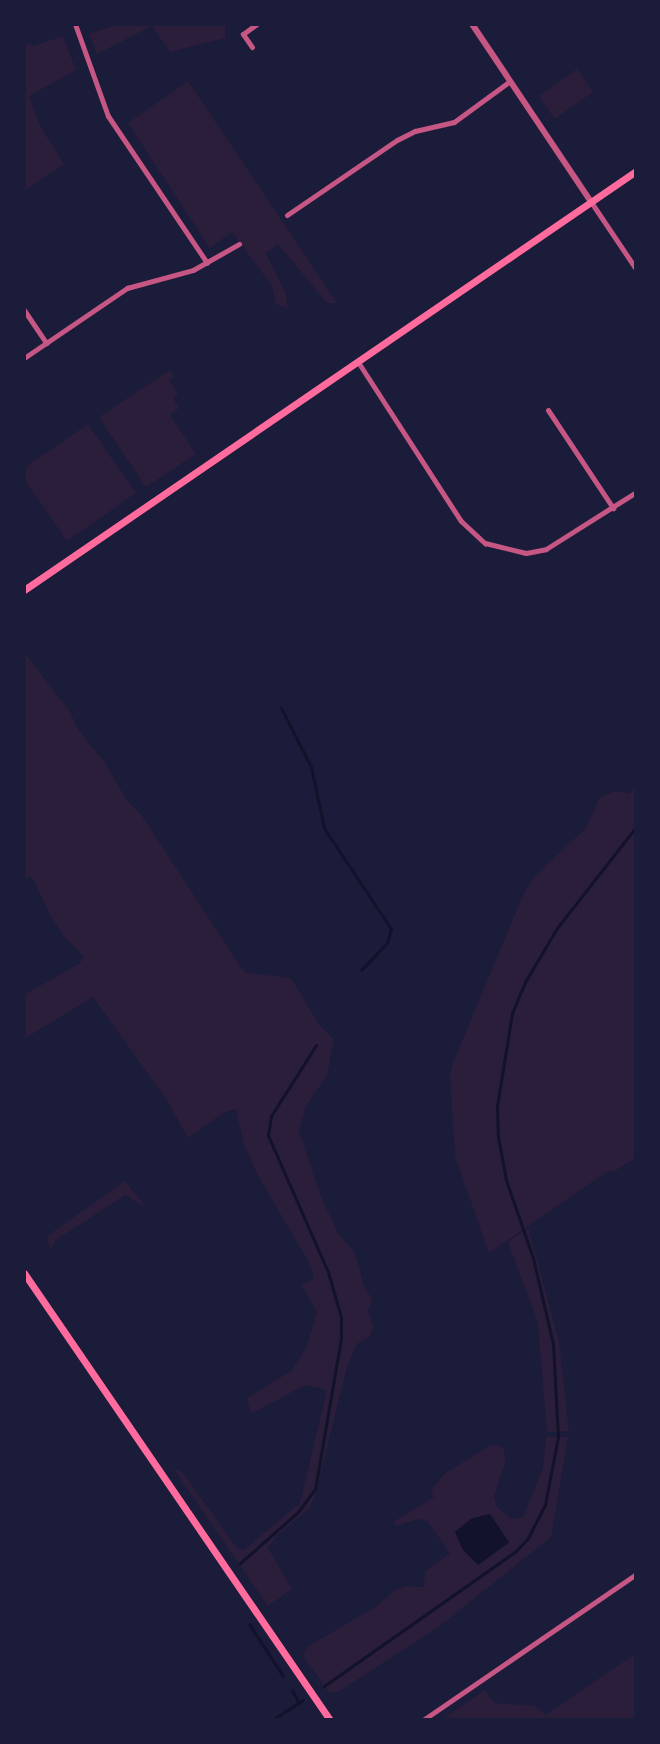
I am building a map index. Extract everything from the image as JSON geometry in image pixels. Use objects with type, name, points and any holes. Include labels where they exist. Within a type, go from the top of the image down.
[{"type":"main road","points":[[24,590],[636,171]]},
{"type":"main road","points":[[24,1273],[330,1720]]},
{"type":"street","points":[[75,24],[108,116],[207,263]]},
{"type":"street","points":[[252,47],[243,34],[257,24]]},
{"type":"street","points":[[472,24],[636,269]]},
{"type":"street","points":[[287,215],[397,140],[412,132],[454,122],[510,81]]},
{"type":"street","points":[[24,358],[127,288],[207,263],[239,244]]},
{"type":"street","points":[[24,310],[46,343]]},
{"type":"street","points":[[358,362],[461,521],[485,543],[526,553],[546,549],[636,492]]},
{"type":"street","points":[[548,410],[613,508]]},
{"type":"street","points":[[423,1720],[636,1574]]},
{"type":"shaded area","points":[[118,24],[225,24],[225,38],[170,52],[152,26],[97,54],[89,34]]},
{"type":"shaded area","points":[[63,36],[76,70],[29,96],[40,126],[64,164],[24,191],[24,43],[34,46]]},
{"type":"shaded area","points":[[577,69],[593,92],[555,119],[538,96]]},
{"type":"shaded area","points":[[188,81],[337,303],[327,303],[278,244],[266,253],[286,294],[288,309],[276,304],[272,286],[232,232],[210,248],[128,123]]},
{"type":"shaded area","points":[[170,370],[174,376],[169,380],[178,394],[173,398],[179,408],[170,415],[196,454],[146,487],[99,417]]},
{"type":"shaded area","points":[[88,424],[136,493],[67,541],[24,479],[24,468]]},
{"type":"shaded area","points":[[24,652],[71,713],[77,728],[105,763],[127,800],[142,816],[242,969],[247,973],[291,978],[320,1026],[334,1039],[327,1076],[306,1105],[299,1131],[321,1197],[338,1233],[355,1253],[365,1289],[372,1298],[368,1311],[373,1327],[371,1335],[357,1344],[348,1363],[309,1509],[276,1536],[268,1548],[292,1589],[268,1606],[173,1468],[183,1473],[237,1548],[244,1550],[300,1503],[327,1390],[305,1385],[251,1414],[247,1398],[291,1371],[306,1348],[317,1312],[301,1284],[314,1279],[310,1264],[257,1174],[244,1144],[236,1109],[223,1113],[188,1138],[167,1100],[93,997],[24,1039],[24,995],[80,963],[84,956],[65,938],[33,879],[30,876],[24,881]]},
{"type":"shaded area","points":[[636,786],[636,1158],[613,1172],[608,1171],[489,1253],[455,1156],[450,1075],[453,1063],[524,893],[534,877],[586,828],[600,797],[616,791],[629,794]]},
{"type":"shaded area","points":[[125,1181],[146,1207],[125,1195],[56,1240],[50,1251],[47,1236]]},
{"type":"shaded area","points":[[528,1228],[559,1341],[569,1431],[547,1432],[538,1323],[508,1242]]},
{"type":"shaded area","points":[[546,1437],[568,1437],[551,1537],[440,1626],[338,1692],[329,1693],[303,1655],[309,1646],[375,1607],[396,1590],[406,1586],[424,1587],[425,1572],[450,1553],[427,1521],[418,1519],[394,1525],[395,1521],[434,1497],[431,1491],[444,1474],[489,1446],[496,1445],[503,1448],[506,1459],[494,1497],[497,1507],[511,1519],[523,1517],[543,1468]],"holes":[[[489,1514],[509,1543],[478,1565],[455,1532],[471,1519]]]},
{"type":"shaded area","points":[[490,1514],[509,1542],[478,1565],[463,1550],[455,1532],[471,1519]]},
{"type":"shaded area","points":[[636,1653],[636,1720],[441,1720],[485,1690],[495,1703],[535,1706],[546,1715]]},
{"type":"waterway","points":[[281,708],[311,767],[324,828],[391,929],[387,943],[361,970]]},
{"type":"waterway","points":[[324,1686],[515,1552],[528,1538],[545,1505],[558,1437],[553,1344],[533,1258],[506,1180],[498,1137],[497,1106],[512,1013],[525,982],[557,928],[636,827]]},
{"type":"waterway","points":[[240,1563],[298,1512],[315,1489],[341,1339],[341,1317],[328,1272],[268,1135],[271,1116],[316,1045]]},
{"type":"waterway","points":[[249,1624],[283,1676]]},
{"type":"waterway","points":[[292,1690],[299,1703]]},
{"type":"waterway","points":[[272,1720],[303,1700]]}]
